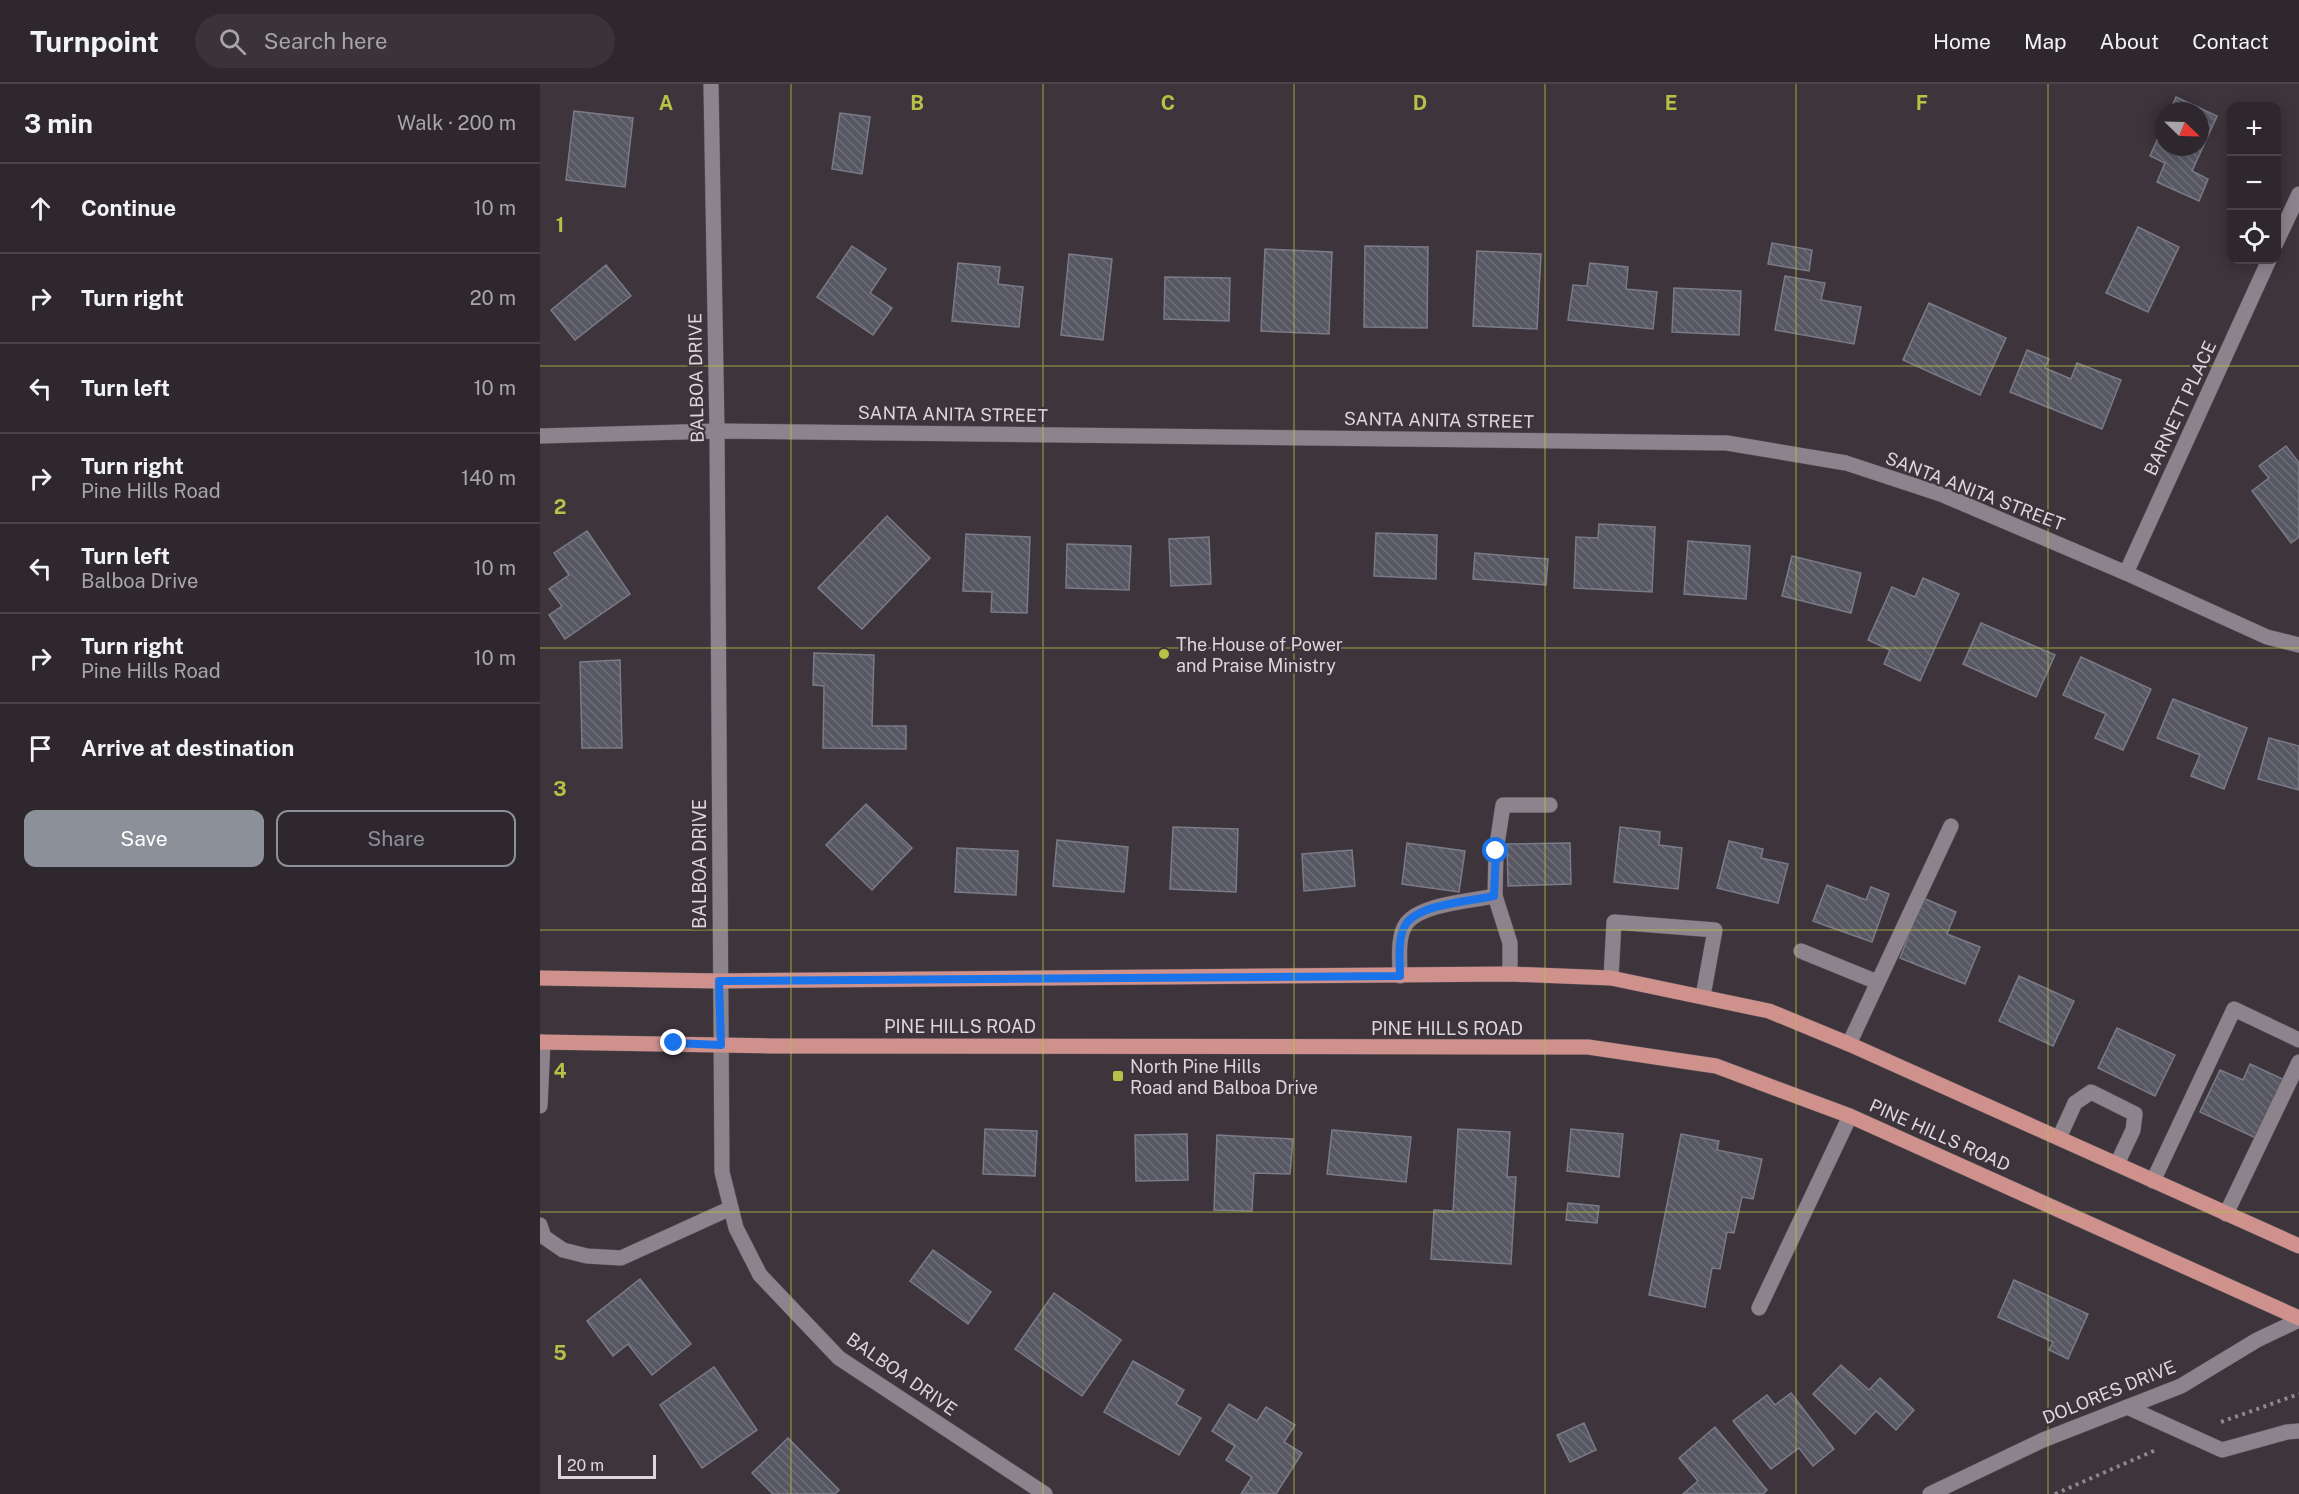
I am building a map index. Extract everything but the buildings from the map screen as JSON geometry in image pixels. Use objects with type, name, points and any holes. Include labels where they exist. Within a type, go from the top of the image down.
[{"type":"main road","points":[[540,978],[719,981],[1510,974],[1611,978],[1769,1011],[1849,1044],[2299,1246]]},
{"type":"main road","name":"PINE HILLS ROAD","points":[[542,1042],[721,1045],[1587,1047],[1716,1066],[1850,1116],[2299,1319]]},
{"type":"street","name":"BALBOA DRIVE","points":[[711,84],[717,431],[722,1172],[736,1228],[760,1275],[839,1358],[1045,1494]]},
{"type":"street","points":[[2281,234],[2299,194]]},
{"type":"street","name":"BARNETT PLACE","points":[[2126,573],[2267,264]]},
{"type":"street","name":"SANTA ANITA STREET","points":[[540,436],[717,431],[1727,443],[1846,463],[1943,495],[2126,573],[2267,637],[2299,645]]},
{"type":"street","points":[[1510,974],[1510,943],[1494,896],[1496,851],[1503,805],[1550,805]]},
{"type":"street","points":[[1849,1044],[1951,826]]},
{"type":"street","points":[[1400,976],[1401,943],[1405,925],[1422,910],[1494,896]]},
{"type":"street","points":[[1611,978],[1614,922],[1715,930],[1704,996]]},
{"type":"street","points":[[1801,951],[1877,982]]},
{"type":"street","points":[[2153,1181],[2234,1009],[2299,1040]]},
{"type":"street","points":[[540,1106],[542,1042]]},
{"type":"street","points":[[2226,1214],[2299,1062]]},
{"type":"street","points":[[2060,1138],[2074,1103],[2091,1092],[2135,1114],[2133,1130],[2117,1164]]},
{"type":"street","points":[[1760,1308],[1850,1116]]},
{"type":"street","points":[[540,1225],[544,1237],[563,1250],[587,1256],[621,1258],[731,1208]]},
{"type":"street","name":"DOLORES DRIVE","points":[[1930,1494],[2043,1440],[2181,1386],[2257,1340],[2299,1319]]},
{"type":"street","points":[[2127,1407],[2222,1450],[2287,1432],[2299,1431]]},
{"type":"place","name":"The House of Power and Praise Ministry","points":[[1164,654]]},
{"type":"place","name":"North Pine Hills Road and Balboa Drive","points":[[1118,1076]]},
{"type":"route","points":[[674,1043],[721,1045],[719,981],[1400,976],[1401,943],[1405,925],[1422,910],[1494,896],[1496,851]]}]
